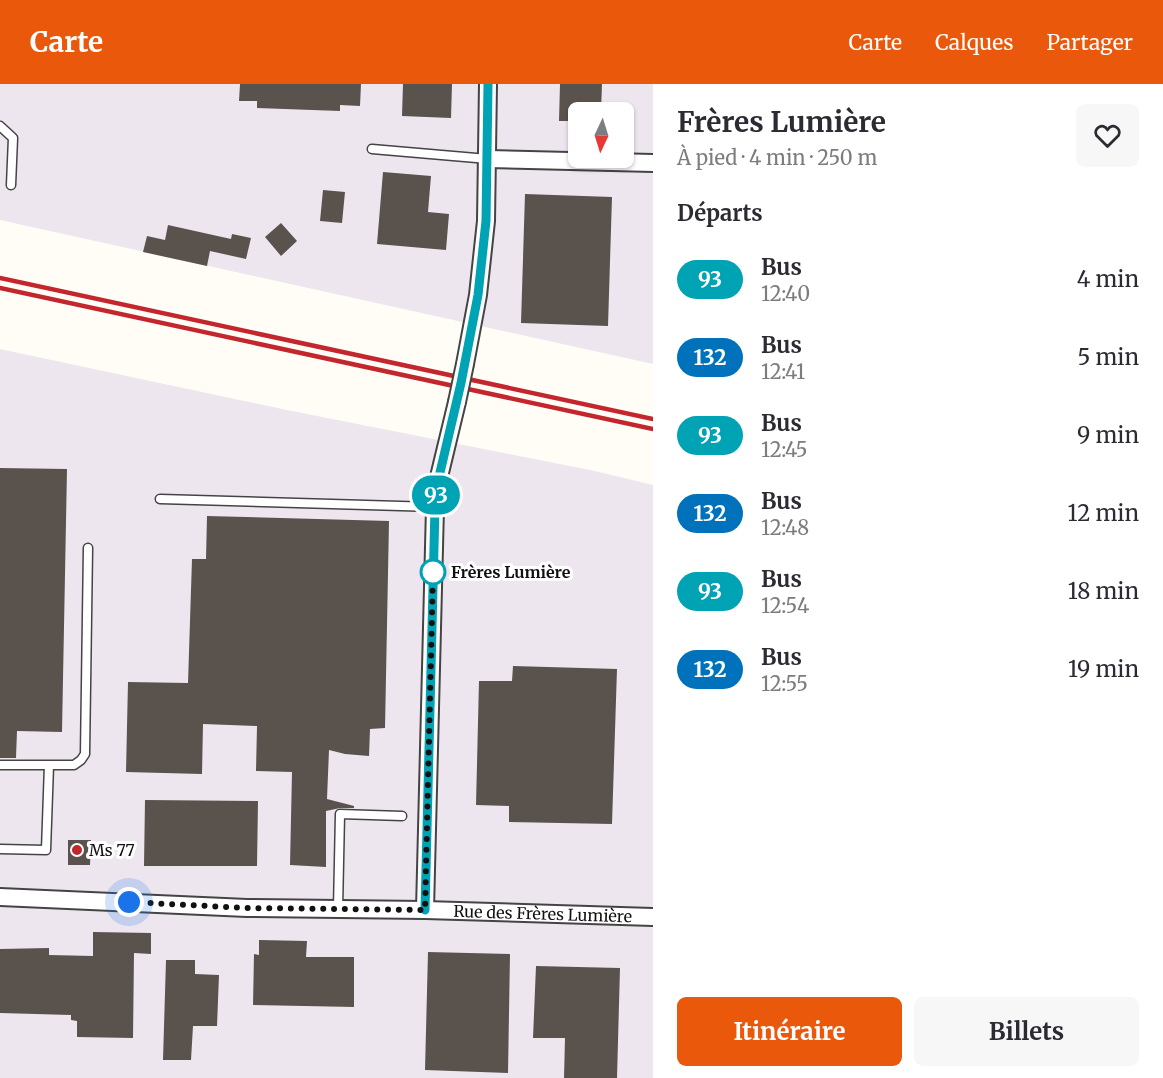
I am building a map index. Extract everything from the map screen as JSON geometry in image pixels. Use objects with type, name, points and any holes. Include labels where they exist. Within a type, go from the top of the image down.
[{"type":"street","points":[[425,910],[435,507],[438,481],[465,364],[479,284],[486,221],[488,84]]},
{"type":"street","points":[[488,159],[653,163]]},
{"type":"street","name":"Rue des Frères Lumière","points":[[0,897],[247,908],[425,910],[653,917]]},
{"type":"lane","points":[[0,126],[13,138],[11,185]]},
{"type":"lane","points":[[372,149],[488,159]]},
{"type":"lane","points":[[160,498],[435,507]]},
{"type":"lane","points":[[0,765],[74,765],[85,754],[88,548]]},
{"type":"lane","points":[[0,849],[46,850],[49,765]]},
{"type":"lane","points":[[338,909],[340,814],[402,816]]},
{"type":"shaded area","points":[[0,84],[653,84],[653,364],[0,220]]},
{"type":"shaded area","points":[[0,349],[287,410],[595,471],[653,485],[653,1078],[0,1078]]},
{"type":"building","points":[[240,84],[361,84],[360,106],[340,105],[340,111],[257,108],[257,101],[239,101]]},
{"type":"building","points":[[403,84],[452,84],[451,118],[402,116]]},
{"type":"building","points":[[560,84],[602,84],[601,102],[568,102],[568,121],[559,121]]},
{"type":"building","points":[[383,172],[431,176],[428,212],[449,214],[446,250],[377,244]]},
{"type":"building","points":[[323,190],[345,192],[342,223],[320,221]]},
{"type":"building","points":[[525,194],[612,197],[608,326],[521,323]]},
{"type":"building","points":[[281,223],[297,241],[281,256],[265,237]]},
{"type":"building","points":[[168,225],[231,239],[232,234],[251,238],[246,259],[210,251],[207,266],[143,252],[147,236],[165,240]]},
{"type":"building","points":[[0,468],[67,469],[62,732],[17,731],[16,758],[0,758]]},
{"type":"building","points":[[207,516],[389,521],[385,728],[370,729],[369,756],[329,750],[327,799],[354,806],[354,808],[326,811],[326,867],[290,865],[292,772],[256,771],[257,726],[203,724],[202,774],[126,772],[128,682],[188,683],[192,559],[206,559]]},
{"type":"building","points":[[513,666],[617,669],[612,824],[509,822],[509,806],[476,805],[479,681],[512,681]]},
{"type":"building","points":[[145,800],[258,801],[257,866],[144,866]]},
{"type":"building","points":[[68,840],[91,840],[90,865],[68,865]]},
{"type":"building","points":[[93,932],[151,933],[151,954],[134,953],[133,1038],[77,1037],[77,1021],[71,1020],[71,1015],[0,1013],[0,949],[49,948],[49,955],[93,956]]},
{"type":"building","points":[[259,940],[307,941],[306,957],[354,957],[354,1007],[253,1005],[254,954],[259,955]]},
{"type":"building","points":[[428,952],[510,954],[508,1073],[425,1070]]},
{"type":"building","points":[[166,960],[195,960],[195,974],[219,975],[217,1026],[193,1026],[191,1060],[163,1060]]},
{"type":"building","points":[[536,966],[620,968],[617,1078],[564,1078],[565,1038],[533,1038]]},
{"type":"railway","points":[[0,278],[653,419]]},
{"type":"railway","points":[[0,288],[653,429]]},
{"type":"bus line","name":"93","points":[[425,910],[435,507],[438,481],[461,383],[478,295],[486,221],[488,84]]},
{"type":"place","name":"Frères Lumière","points":[[433,572]]},
{"type":"place","name":"Ms 77","points":[[77,850]]},
{"type":"route","points":[[129,902],[247,908],[425,910],[433,572]]}]
